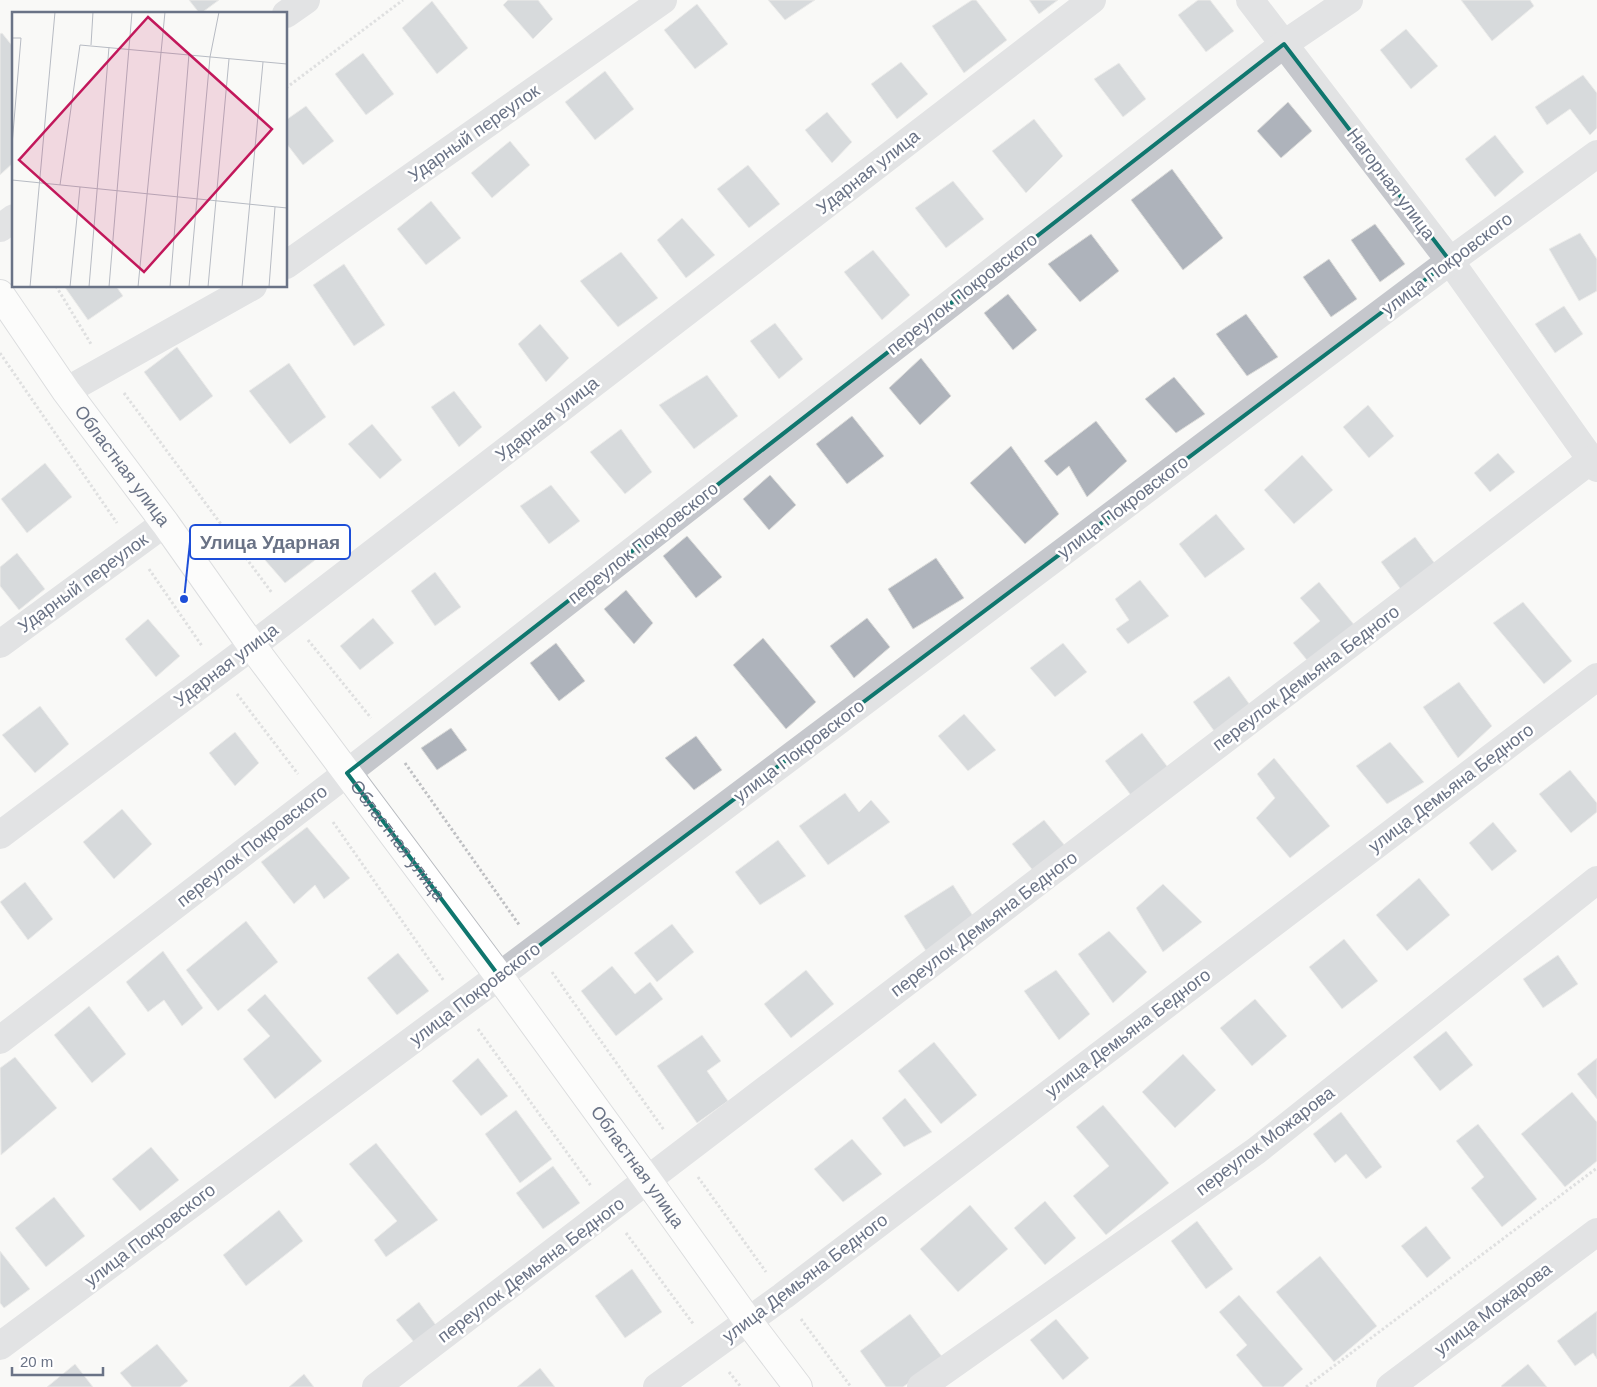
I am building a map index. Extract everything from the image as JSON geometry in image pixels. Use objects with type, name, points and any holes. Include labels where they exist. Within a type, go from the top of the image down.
[{"type":"main road","name":"Областная улица","points":[[0,294],[66,391],[165,522],[252,646],[498,976],[648,1180],[748,1322],[798,1387]]},
{"type":"street","points":[[288,13],[306,0]]},
{"type":"street","name":"Ударный переулок","points":[[288,264],[663,0]]},
{"type":"street","name":"Ударная улица","points":[[0,835],[290,617],[1092,0]]},
{"type":"street","name":"Нагорная улица","points":[[1250,0],[1450,261],[1594,464]]},
{"type":"street","name":"переулок Покровского","points":[[0,1040],[347,773],[1284,44],[1349,0]]},
{"type":"street","name":"улица Покровского","points":[[0,1346],[460,1005],[1450,261],[1597,154]]},
{"type":"street","points":[[0,228],[12,219]]},
{"type":"street","points":[[66,391],[249,288]]},
{"type":"street","name":"переулок Демьяна Бедного","points":[[376,1387],[1594,464]]},
{"type":"street","name":"Ударный переулок","points":[[0,644],[165,522]]},
{"type":"street","name":"улица Демьяна Бедного","points":[[657,1387],[783,1296],[1597,677]]},
{"type":"street","name":"переулок Можарова","points":[[921,1387],[1256,1151],[1597,880]]},
{"type":"street","name":"улица Можарова","points":[[1390,1387],[1597,1232]]},
{"type":"path","points":[[288,86],[403,0]]},
{"type":"path","points":[[57,288],[106,369],[290,617],[389,740],[682,1155],[851,1387]]},
{"type":"path","points":[[0,353],[219,671],[315,797],[460,1005],[740,1387]]},
{"type":"path","points":[[1306,1387],[1597,1168]]},
{"type":"highlighted area","points":[[1284,44],[1450,261],[499,976],[347,773]]},
{"type":"building","points":[[189,0],[219,0],[203,12],[198,12]]},
{"type":"building","points":[[508,0],[538,0],[553,19],[533,39],[503,5]]},
{"type":"building","points":[[768,0],[815,0],[785,20]]},
{"type":"building","points":[[972,0],[976,0],[1007,40],[964,73],[932,26]]},
{"type":"building","points":[[1029,0],[1058,0],[1039,14]]},
{"type":"building","points":[[1198,0],[1210,0],[1234,31],[1206,52],[1178,15]]},
{"type":"building","points":[[1461,0],[1530,0],[1534,6],[1492,41]]},
{"type":"building","points":[[432,1],[468,48],[437,74],[402,28]]},
{"type":"building","points":[[697,4],[728,44],[695,69],[664,30]]},
{"type":"building","points":[[1406,29],[1438,66],[1411,89],[1380,50]]},
{"type":"building","points":[[2,33],[12,46],[12,164],[0,175],[0,34]]},
{"type":"building","points":[[363,53],[394,94],[366,115],[335,74]]},
{"type":"building","points":[[901,62],[928,94],[897,119],[871,84]]},
{"type":"building","points":[[1119,63],[1146,99],[1123,117],[1094,79]]},
{"type":"building","points":[[605,71],[634,109],[595,140],[565,102]]},
{"type":"building","points":[[1583,75],[1597,93],[1597,128],[1590,135],[1570,109],[1547,125],[1535,107]]},
{"type":"building","points":[[1288,102],[1312,131],[1281,158],[1257,131]]},
{"type":"building","points":[[306,106],[334,141],[303,165],[288,146],[288,119]]},
{"type":"building","points":[[827,112],[852,142],[832,163],[805,130]]},
{"type":"building","points":[[1034,119],[1063,156],[1026,193],[992,151]]},
{"type":"building","points":[[1495,135],[1524,172],[1495,197],[1465,159]]},
{"type":"building","points":[[510,141],[530,165],[492,198],[471,173]]},
{"type":"building","points":[[748,165],[780,204],[749,228],[717,189]]},
{"type":"building","points":[[1172,169],[1223,238],[1183,270],[1131,200]]},
{"type":"building","points":[[953,181],[984,219],[946,248],[915,208]]},
{"type":"building","points":[[431,201],[461,238],[426,265],[397,229]]},
{"type":"building","points":[[682,218],[715,255],[686,278],[657,240]]},
{"type":"building","points":[[1375,224],[1405,264],[1380,282],[1351,240]]},
{"type":"building","points":[[1580,233],[1597,259],[1597,291],[1579,301],[1549,249]]},
{"type":"building","points":[[1091,234],[1119,271],[1080,302],[1048,264]]},
{"type":"building","points":[[873,250],[910,295],[882,320],[844,272]]},
{"type":"building","points":[[621,252],[658,298],[618,327],[580,281]]},
{"type":"building","points":[[1329,259],[1357,299],[1331,317],[1303,277]]},
{"type":"building","points":[[344,264],[385,325],[354,346],[313,285]]},
{"type":"building","points":[[65,288],[117,288],[123,296],[88,320]]},
{"type":"building","points":[[1008,294],[1037,330],[1013,350],[984,313]]},
{"type":"building","points":[[1564,306],[1583,334],[1555,353],[1535,324]]},
{"type":"building","points":[[1246,314],[1278,357],[1247,376],[1216,334]]},
{"type":"building","points":[[775,323],[803,359],[779,379],[750,341]]},
{"type":"building","points":[[540,324],[569,358],[546,382],[518,344]]},
{"type":"building","points":[[177,347],[213,396],[180,421],[144,372]]},
{"type":"building","points":[[921,358],[951,396],[920,425],[889,388]]},
{"type":"building","points":[[289,363],[326,417],[290,444],[249,391]]},
{"type":"building","points":[[707,375],[738,416],[694,449],[659,405]]},
{"type":"building","points":[[1174,377],[1205,414],[1176,433],[1145,399]]},
{"type":"building","points":[[454,391],[482,427],[459,447],[431,407]]},
{"type":"building","points":[[1368,405],[1394,436],[1369,458],[1343,427]]},
{"type":"building","points":[[852,416],[884,456],[847,484],[816,444]]},
{"type":"building","points":[[1096,421],[1127,461],[1087,497],[1069,466],[1057,476],[1044,461]]},
{"type":"building","points":[[372,424],[402,460],[380,479],[348,444]]},
{"type":"building","points":[[621,429],[652,472],[625,494],[590,452]]},
{"type":"building","points":[[1011,446],[1059,514],[1025,544],[970,483]]},
{"type":"building","points":[[1498,453],[1515,472],[1490,492],[1474,473]]},
{"type":"building","points":[[1302,455],[1333,490],[1294,524],[1264,490]]},
{"type":"building","points":[[45,463],[72,497],[27,533],[1,499]]},
{"type":"building","points":[[770,475],[796,505],[769,530],[743,499]]},
{"type":"building","points":[[551,485],[580,521],[549,544],[520,506]]},
{"type":"building","points":[[1216,514],[1245,549],[1205,578],[1179,544]]},
{"type":"building","points":[[299,524],[323,554],[285,583],[258,552]]},
{"type":"building","points":[[687,536],[722,577],[696,598],[663,556]]},
{"type":"building","points":[[1415,537],[1436,565],[1402,591],[1381,562]]},
{"type":"building","points":[[17,553],[45,589],[19,610],[0,586],[0,567]]},
{"type":"building","points":[[936,558],[964,598],[913,629],[888,589]]},
{"type":"building","points":[[435,572],[461,607],[435,626],[411,591]]},
{"type":"building","points":[[1140,580],[1169,616],[1128,644],[1116,629],[1129,620],[1115,599]]},
{"type":"building","points":[[1319,582],[1356,627],[1311,665],[1293,643],[1320,621],[1300,598]]},
{"type":"building","points":[[626,590],[653,623],[634,644],[604,609]]},
{"type":"building","points":[[1523,602],[1572,661],[1544,684],[1493,623]]},
{"type":"building","points":[[373,618],[394,643],[360,670],[340,646]]},
{"type":"building","points":[[867,618],[890,647],[854,678],[830,646]]},
{"type":"building","points":[[148,619],[180,656],[156,677],[125,639]]},
{"type":"building","points":[[763,638],[816,702],[786,729],[733,665]]},
{"type":"building","points":[[556,643],[585,681],[559,701],[530,663]]},
{"type":"building","points":[[1063,643],[1087,672],[1055,697],[1030,668]]},
{"type":"building","points":[[1229,676],[1253,709],[1217,735],[1193,702]]},
{"type":"building","points":[[1459,682],[1492,726],[1458,758],[1423,707]]},
{"type":"building","points":[[40,706],[69,744],[35,773],[2,735]]},
{"type":"building","points":[[964,714],[996,750],[968,771],[938,736]]},
{"type":"building","points":[[451,728],[467,750],[437,770],[421,748]]},
{"type":"building","points":[[235,732],[259,763],[235,786],[209,753]]},
{"type":"building","points":[[1142,733],[1170,770],[1133,798],[1105,761]]},
{"type":"building","points":[[696,736],[722,770],[694,790],[665,758]]},
{"type":"building","points":[[1390,742],[1424,782],[1387,804],[1356,766]]},
{"type":"building","points":[[1274,758],[1330,826],[1290,858],[1256,818],[1275,798],[1257,774]]},
{"type":"building","points":[[1570,770],[1597,803],[1597,812],[1571,833],[1539,794]]},
{"type":"building","points":[[845,793],[859,812],[871,800],[890,822],[828,865],[799,826]]},
{"type":"building","points":[[122,809],[152,844],[114,879],[83,842]]},
{"type":"building","points":[[1044,820],[1066,847],[1034,872],[1012,844]]},
{"type":"building","points":[[1493,822],[1517,851],[1492,871],[1469,843]]},
{"type":"building","points":[[307,827],[350,878],[324,899],[315,885],[294,904],[261,862]]},
{"type":"building","points":[[778,840],[806,876],[760,905],[735,872]]},
{"type":"building","points":[[1419,878],[1450,915],[1407,951],[1376,915]]},
{"type":"building","points":[[25,882],[53,919],[28,940],[0,902]]},
{"type":"building","points":[[1163,884],[1202,922],[1163,952],[1136,908]]},
{"type":"building","points":[[953,885],[975,919],[926,951],[904,916]]},
{"type":"building","points":[[246,921],[278,962],[218,1011],[186,970]]},
{"type":"building","points":[[672,924],[694,952],[657,982],[634,953]]},
{"type":"building","points":[[1109,931],[1147,972],[1113,1003],[1078,954]]},
{"type":"building","points":[[1344,939],[1378,981],[1342,1009],[1309,967]]},
{"type":"building","points":[[163,951],[203,1008],[182,1026],[164,1000],[148,1012],[126,982]]},
{"type":"building","points":[[398,953],[429,991],[397,1015],[367,978]]},
{"type":"building","points":[[1558,955],[1578,984],[1543,1008],[1523,979]]},
{"type":"building","points":[[612,966],[635,994],[650,982],[663,999],[616,1036],[581,991]]},
{"type":"building","points":[[806,970],[834,1004],[791,1038],[764,1004]]},
{"type":"building","points":[[1056,970],[1090,1014],[1059,1040],[1024,991]]},
{"type":"building","points":[[265,994],[322,1061],[275,1099],[243,1059],[270,1036],[247,1010]]},
{"type":"building","points":[[1255,999],[1287,1036],[1252,1066],[1220,1028]]},
{"type":"building","points":[[89,1006],[126,1054],[92,1083],[54,1035]]},
{"type":"building","points":[[1446,1031],[1473,1065],[1440,1091],[1413,1057]]},
{"type":"building","points":[[702,1035],[721,1061],[707,1071],[728,1101],[697,1123],[657,1066]]},
{"type":"building","points":[[934,1042],[977,1095],[941,1124],[898,1071]]},
{"type":"building","points":[[1183,1054],[1216,1090],[1175,1128],[1142,1092]]},
{"type":"building","points":[[15,1057],[57,1108],[1,1155],[0,1068]]},
{"type":"building","points":[[478,1058],[508,1096],[481,1116],[452,1081]]},
{"type":"building","points":[[1597,1058],[1597,1099],[1577,1074]]},
{"type":"building","points":[[1572,1092],[1597,1122],[1597,1161],[1565,1187],[1521,1134]]},
{"type":"building","points":[[905,1098],[932,1132],[904,1147],[882,1118]]},
{"type":"building","points":[[1103,1105],[1169,1183],[1106,1235],[1073,1196],[1109,1166],[1076,1127]]},
{"type":"building","points":[[516,1110],[552,1159],[520,1183],[485,1134]]},
{"type":"building","points":[[1341,1112],[1382,1167],[1366,1179],[1346,1154],[1335,1163],[1313,1134]]},
{"type":"building","points":[[1478,1124],[1537,1199],[1502,1227],[1471,1188],[1484,1177],[1456,1141]]},
{"type":"building","points":[[852,1139],[882,1174],[843,1202],[814,1169]]},
{"type":"building","points":[[376,1143],[438,1220],[386,1257],[374,1240],[397,1221],[349,1164]]},
{"type":"building","points":[[151,1147],[179,1180],[140,1211],[112,1179]]},
{"type":"building","points":[[553,1166],[580,1203],[543,1229],[516,1193]]},
{"type":"building","points":[[54,1197],[85,1236],[46,1267],[15,1228]]},
{"type":"building","points":[[1045,1201],[1076,1238],[1045,1265],[1014,1228]]},
{"type":"building","points":[[970,1205],[1008,1249],[958,1292],[920,1249]]},
{"type":"building","points":[[279,1210],[303,1241],[246,1286],[223,1255]]},
{"type":"building","points":[[1197,1221],[1233,1269],[1206,1289],[1171,1241]]},
{"type":"building","points":[[1426,1226],[1451,1258],[1427,1278],[1401,1246]]},
{"type":"building","points":[[0,1251],[30,1289],[4,1308],[0,1303]]},
{"type":"building","points":[[1320,1256],[1377,1326],[1334,1362],[1276,1292]]},
{"type":"building","points":[[632,1269],[662,1312],[625,1338],[595,1296]]},
{"type":"building","points":[[1239,1295],[1303,1369],[1283,1387],[1263,1387],[1236,1355],[1247,1345],[1219,1312]]},
{"type":"building","points":[[419,1302],[441,1332],[418,1347],[396,1320]]},
{"type":"building","points":[[1597,1311],[1597,1359],[1593,1353],[1575,1366],[1557,1341]]},
{"type":"building","points":[[910,1314],[943,1358],[903,1387],[886,1387],[860,1351]]},
{"type":"building","points":[[1056,1319],[1089,1358],[1063,1380],[1030,1340]]},
{"type":"building","points":[[157,1344],[188,1381],[180,1387],[132,1387],[120,1373]]},
{"type":"building","points":[[75,1364],[93,1387],[47,1387]]},
{"type":"building","points":[[1528,1364],[1547,1387],[1501,1386]]},
{"type":"building","points":[[540,1368],[555,1387],[517,1387]]},
{"type":"building","points":[[304,1374],[314,1387],[289,1387]]},
{"type":"place","name":"Улица Ударная","points":[[184,599]]}]
